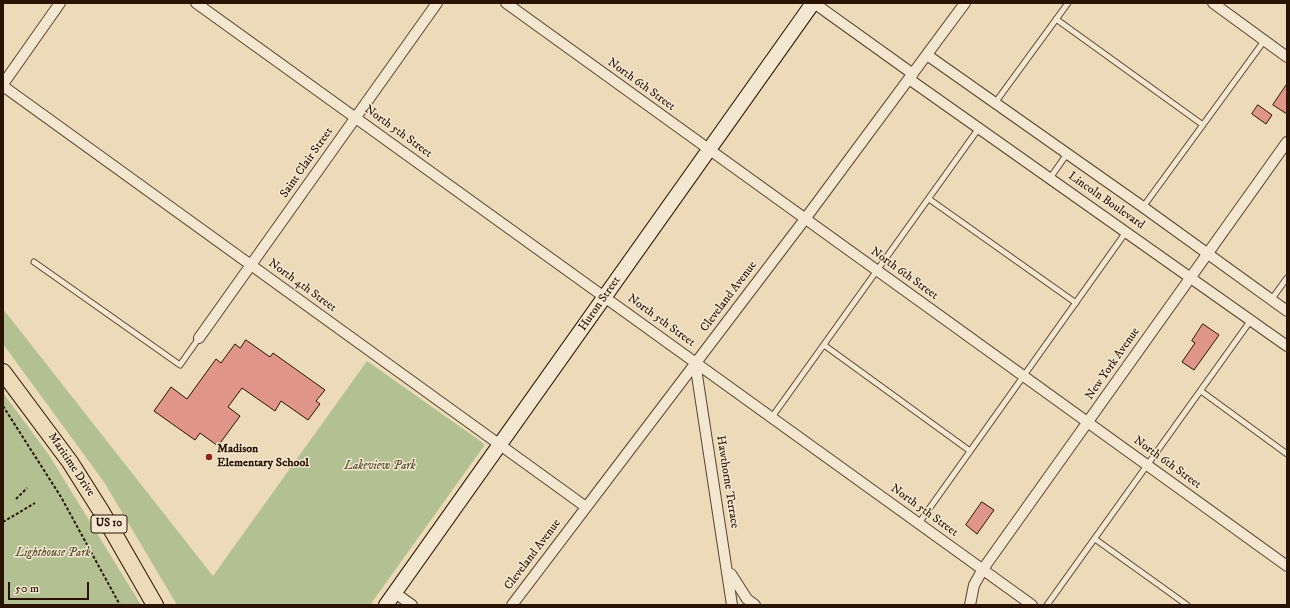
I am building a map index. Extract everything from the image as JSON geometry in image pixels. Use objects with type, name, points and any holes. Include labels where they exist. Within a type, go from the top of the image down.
[{"type":"main road","name":"Maritime Drive","points":[[3,372],[70,462],[101,511],[155,605]]},
{"type":"street","points":[[3,85],[60,3]]},
{"type":"street","name":"North 5th Street","points":[[196,3],[1032,605]]},
{"type":"street","name":"Saint Clair Street","points":[[198,338],[437,3]]},
{"type":"street","name":"North 6th Street","points":[[506,3],[1287,566]]},
{"type":"street","name":"Huron Street","points":[[386,605],[814,3]]},
{"type":"street","name":"Lincoln Boulevard","points":[[814,3],[979,128],[1287,346]]},
{"type":"street","name":"Cleveland Avenue","points":[[512,605],[805,219],[965,3]]},
{"type":"street","points":[[1213,3],[1287,57]]},
{"type":"street","name":"Lincoln Boulevard","points":[[927,55],[1143,207],[1287,311]]},
{"type":"street","name":"North 4th Street","points":[[3,85],[586,507]]},
{"type":"street","name":"New York Avenue","points":[[970,605],[974,585],[983,570],[1190,276],[1287,142]]},
{"type":"street","name":"Hawthorne Terrace","points":[[695,362],[732,605]]},
{"type":"street","points":[[727,566],[734,581],[748,599],[755,605]]},
{"type":"street","points":[[394,593],[412,605]]},
{"type":"lane","points":[[995,103],[1068,3]]},
{"type":"lane","points":[[1056,19],[1202,125]]},
{"type":"lane","points":[[1143,207],[1264,41]]},
{"type":"lane","points":[[772,417],[979,128]]},
{"type":"lane","points":[[1050,178],[1067,154]]},
{"type":"lane","points":[[929,199],[1076,303]]},
{"type":"lane","points":[[919,523],[1127,232]]},
{"type":"lane","points":[[34,262],[180,365],[198,338]]},
{"type":"lane","points":[[1272,300],[1287,278]]},
{"type":"lane","points":[[1047,605],[1252,320]]},
{"type":"lane","points":[[824,345],[970,451]]},
{"type":"lane","points":[[1201,391],[1287,454]]},
{"type":"lane","points":[[1094,539],[1187,605]]},
{"type":"path","points":[[3,406],[61,497],[120,605]]},
{"type":"path","points":[[16,499],[27,488]]},
{"type":"path","points":[[3,522],[35,503]]},
{"type":"green space","name":"Lakeview Park","points":[[3,309],[213,576],[367,361],[483,443],[484,446],[370,605],[177,605],[104,482],[3,344]]},
{"type":"green space","name":"Lighthouse Park","points":[[3,393],[49,455],[141,605],[3,605]]},
{"type":"building","points":[[1287,84],[1287,114],[1273,105]]},
{"type":"building","points":[[1258,105],[1272,115],[1266,124],[1252,114]]},
{"type":"building","points":[[1203,324],[1219,335],[1194,370],[1182,362],[1195,343],[1192,341]]},
{"type":"building","points":[[246,340],[270,357],[273,353],[325,390],[316,401],[320,404],[308,420],[281,401],[275,411],[242,388],[228,407],[240,416],[218,446],[200,433],[195,440],[154,411],[171,387],[187,399],[216,359],[221,363],[235,344],[240,348]]},
{"type":"building","points":[[982,502],[994,510],[977,534],[966,525]]},
{"type":"place","name":"Madison Elementary School","points":[[209,457]]}]
